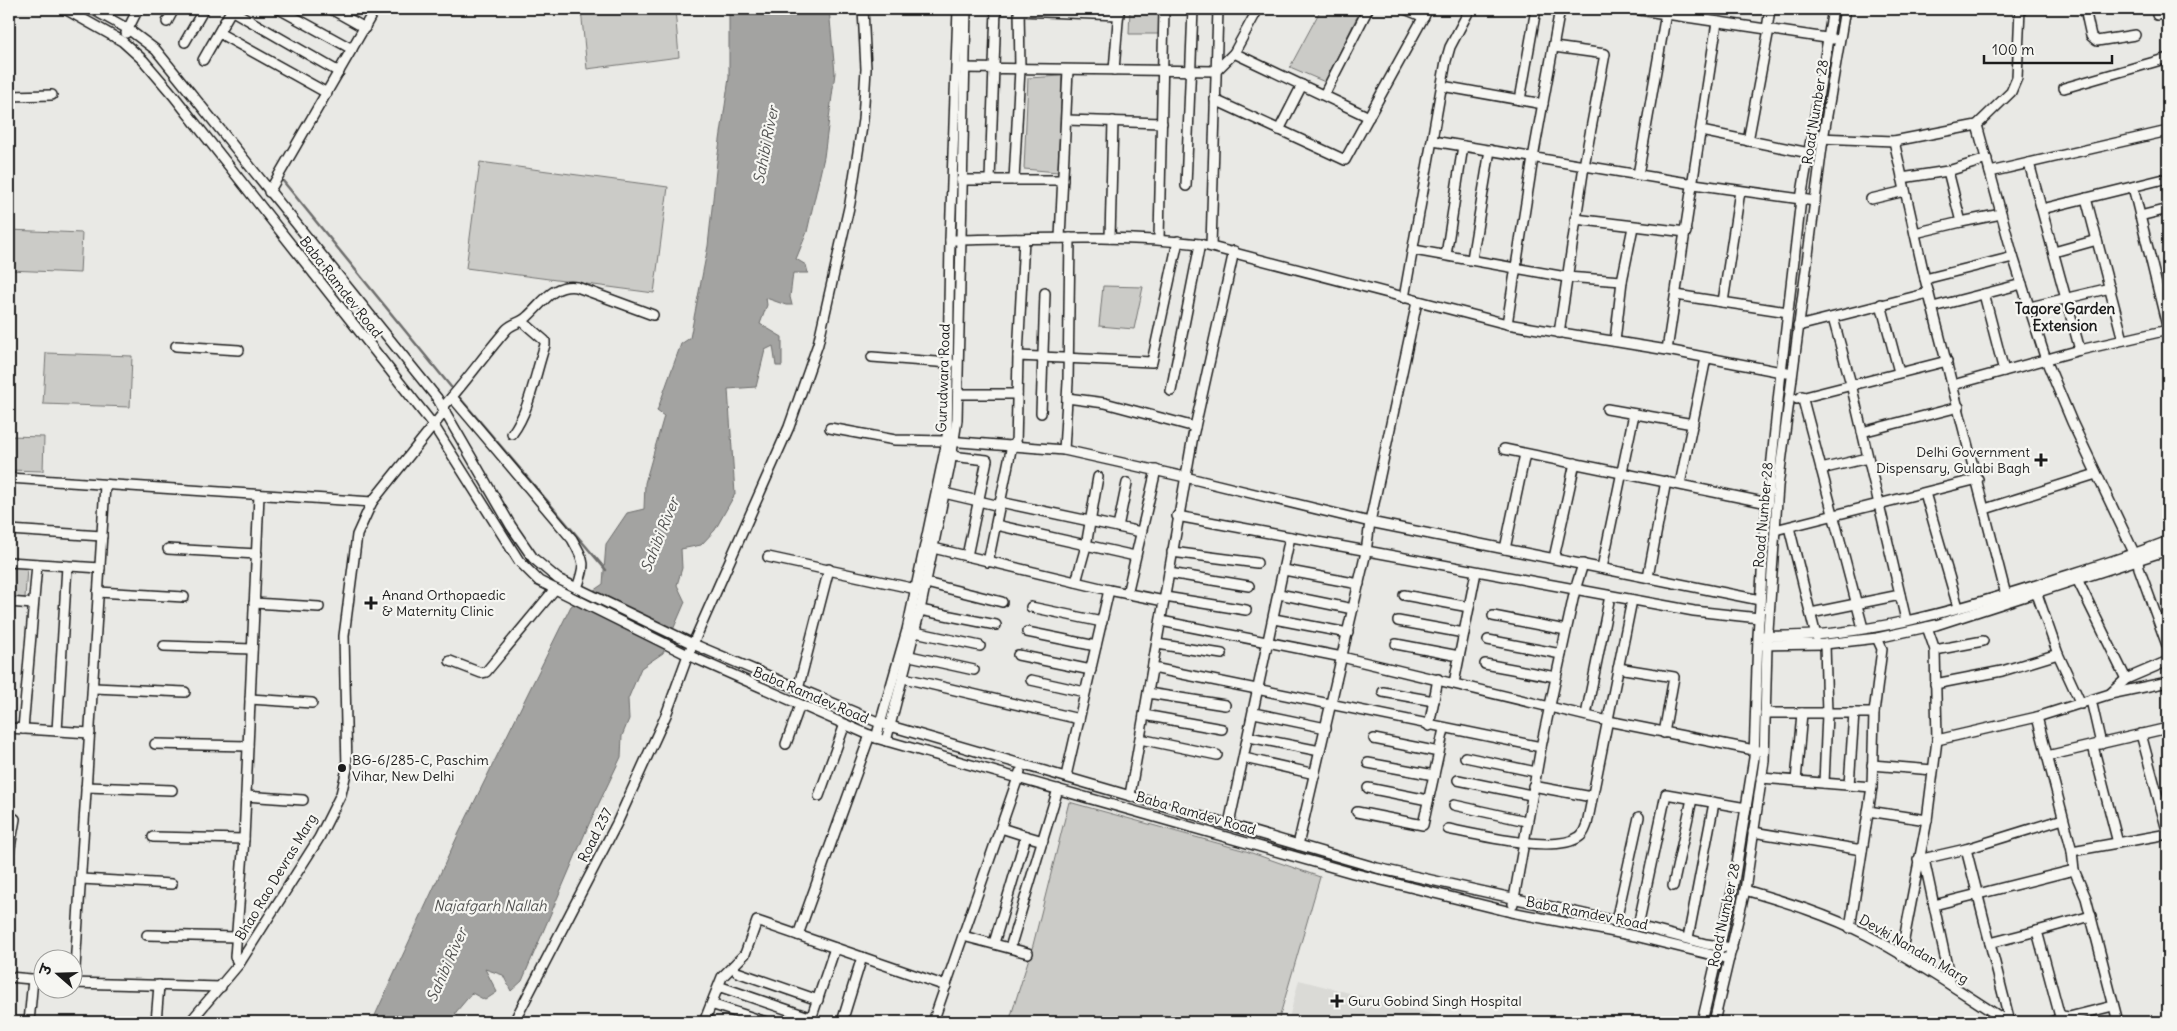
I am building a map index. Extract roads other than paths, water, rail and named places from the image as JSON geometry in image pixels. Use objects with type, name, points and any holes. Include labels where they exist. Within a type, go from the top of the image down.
[{"type":"street","name":"Baba Ramdev Road","points":[[65,9],[122,41],[143,60],[173,95],[434,426],[519,561],[540,580],[555,589],[688,655],[886,741],[1353,873],[1511,912],[1636,936],[1717,958],[1729,959]]},
{"type":"street","points":[[92,9],[128,29],[156,50],[444,409],[512,526],[533,558],[558,579],[694,644],[880,723],[1376,868],[1732,948]]},
{"type":"street","points":[[122,41],[138,9]]},
{"type":"street","points":[[167,22],[174,9]]},
{"type":"street","points":[[185,42],[204,9]]},
{"type":"street","points":[[279,9],[352,50]]},
{"type":"street","points":[[331,9],[365,28]]},
{"type":"street","points":[[269,192],[375,9]]},
{"type":"street","name":"Road 237","points":[[514,1022],[617,823],[666,715],[688,655],[789,427],[818,344],[849,212],[863,120],[866,69],[863,9]]},
{"type":"street","name":"Gurudwara Road","points":[[886,741],[910,656],[926,583],[928,547],[958,394],[961,180],[958,9]]},
{"type":"street","name":"Gurudwara Road","points":[[798,935],[873,736],[880,723],[901,654],[916,589],[944,493],[951,456],[950,240],[959,68],[966,9]]},
{"type":"street","points":[[990,180],[996,9]]},
{"type":"street","points":[[1159,239],[1164,9]]},
{"type":"street","points":[[1186,186],[1192,9]]},
{"type":"street","points":[[1212,246],[1218,9]]},
{"type":"street","points":[[959,68],[1216,71],[1234,53],[1258,9]]},
{"type":"street","points":[[1324,95],[1368,9]]},
{"type":"street","points":[[1215,100],[1345,160],[1426,13],[1405,9]]},
{"type":"street","points":[[1404,298],[1450,47],[1470,9]]},
{"type":"street","points":[[1520,100],[1536,9]]},
{"type":"street","points":[[1507,324],[1533,158],[1560,9]]},
{"type":"street","points":[[1633,9],[1669,12],[1717,22],[1840,40]]},
{"type":"street","points":[[1748,141],[1770,9]]},
{"type":"street","name":"Road Number 28","points":[[1702,1022],[1733,888],[1754,750],[1760,600],[1781,372],[1802,199],[1833,9]]},
{"type":"street","name":"Road Number 28","points":[[1714,1022],[1745,890],[1754,832],[1764,751],[1768,641],[1778,486],[1823,139],[1846,9]]},
{"type":"street","points":[[1812,138],[1894,141],[1977,125],[2011,92],[2017,78],[2020,9]]},
{"type":"street","points":[[2085,9],[2093,39],[2105,41],[2135,35]]},
{"type":"street","points":[[203,60],[232,10],[339,72]]},
{"type":"street","points":[[1014,180],[1020,69],[1019,10],[1119,12],[1114,70]]},
{"type":"street","points":[[1638,175],[1669,12]]},
{"type":"street","points":[[2157,15],[2168,13]]},
{"type":"street","points":[[1667,350],[1694,184],[1717,22]]},
{"type":"street","points":[[219,33],[326,93]]},
{"type":"street","points":[[1554,46],[1605,54],[1584,166],[1566,276],[1559,333]]},
{"type":"street","points":[[1234,53],[1369,117]]},
{"type":"street","points":[[2064,88],[2168,58]]},
{"type":"street","points":[[1060,238],[1068,70]]},
{"type":"street","points":[[1279,130],[1302,85]]},
{"type":"street","points":[[1442,86],[1543,104]]},
{"type":"street","points":[[9,96],[52,95]]},
{"type":"street","points":[[1066,120],[1162,123]]},
{"type":"street","points":[[1110,238],[1113,121]]},
{"type":"street","points":[[1977,125],[2013,257],[2046,360],[2096,474],[2136,558],[2165,628],[2168,648]]},
{"type":"street","points":[[1701,131],[1809,153]]},
{"type":"street","points":[[1990,172],[2168,131]]},
{"type":"street","points":[[1433,141],[1694,184],[1815,201]]},
{"type":"street","points":[[1894,141],[1932,307],[1986,509],[2006,595]]},
{"type":"street","points":[[1446,255],[1463,146]]},
{"type":"street","points":[[1472,259],[1490,150]]},
{"type":"street","points":[[1902,178],[1948,170],[1987,160]]},
{"type":"street","points":[[2029,163],[2080,350]]},
{"type":"street","points":[[1948,170],[1961,222]]},
{"type":"street","points":[[2042,209],[2168,178]]},
{"type":"street","points":[[961,180],[1063,180]]},
{"type":"street","points":[[1953,385],[2080,350],[2168,330],[2133,187]]},
{"type":"street","points":[[1723,302],[1740,191]]},
{"type":"street","points":[[1871,199],[1905,191]]},
{"type":"street","points":[[2086,198],[2124,340]]},
{"type":"street","points":[[2140,216],[2168,209]]},
{"type":"street","points":[[1915,233],[2001,214]]},
{"type":"street","points":[[1576,219],[1686,232]]},
{"type":"street","points":[[1615,341],[1622,282],[1633,227]]},
{"type":"street","points":[[1064,450],[1067,398],[1070,238]]},
{"type":"street","points":[[950,240],[1110,238],[1159,239],[1200,244],[1234,251],[1417,302],[1507,324],[1667,350],[1793,374]]},
{"type":"street","points":[[988,562],[1014,446],[1024,239]]},
{"type":"street","points":[[2054,252],[2097,240]]},
{"type":"street","points":[[1018,356],[1152,362],[1178,241]]},
{"type":"street","points":[[1172,391],[1200,244]]},
{"type":"street","points":[[1414,250],[1566,276],[1622,282]]},
{"type":"street","points":[[1130,795],[1185,477],[1234,251]]},
{"type":"street","points":[[1925,278],[2013,257]]},
{"type":"street","points":[[1932,307],[2022,284]]},
{"type":"street","name":"Bhao Rao Devras Marg","points":[[190,1022],[239,964],[319,838],[341,794],[347,769],[344,636],[357,535],[372,502],[434,426],[452,397],[509,328],[522,321],[552,292],[567,286],[577,287],[653,315]]},
{"type":"street","points":[[2030,307],[2110,288]]},
{"type":"street","points":[[1041,413],[1045,293]]},
{"type":"street","points":[[1798,326],[1929,293]]},
{"type":"street","points":[[1984,294],[2004,371]]},
{"type":"street","points":[[1676,295],[1788,312]]},
{"type":"street","points":[[1298,844],[1359,584],[1370,522],[1417,302]]},
{"type":"street","points":[[1881,304],[1899,372]]},
{"type":"street","points":[[1833,318],[1851,384],[1906,620]]},
{"type":"street","points":[[512,434],[525,414],[535,374],[545,345],[545,341],[522,321]]},
{"type":"street","points":[[176,346],[239,350]]},
{"type":"street","points":[[872,357],[950,363]]},
{"type":"street","points":[[1680,484],[1706,358]]},
{"type":"street","points":[[1789,402],[1802,396],[1947,361]]},
{"type":"street","points":[[958,394],[1017,394]]},
{"type":"street","points":[[1802,396],[1863,628]]},
{"type":"street","points":[[452,397],[572,538],[582,557],[584,568],[579,589],[572,598]]},
{"type":"street","points":[[1067,398],[1114,405],[1195,427]]},
{"type":"street","points":[[1862,432],[1959,407]]},
{"type":"street","points":[[1607,409],[1693,424]]},
{"type":"street","points":[[1602,568],[1634,414]]},
{"type":"street","points":[[830,428],[895,440],[950,441],[1064,450],[1156,470],[1370,522],[1760,600]]},
{"type":"street","points":[[1504,449],[1768,503]]},
{"type":"street","points":[[1505,548],[1525,454]]},
{"type":"street","points":[[951,456],[986,460],[967,556]]},
{"type":"street","points":[[1821,469],[1868,458]]},
{"type":"street","points":[[1554,558],[1575,463]]},
{"type":"street","points":[[1127,594],[1156,470]]},
{"type":"street","points":[[1986,509],[2096,474]]},
{"type":"street","points":[[1076,582],[1086,546],[1098,476]]},
{"type":"street","points":[[9,478],[372,502]]},
{"type":"street","points":[[1775,530],[1834,517],[1978,479]]},
{"type":"street","points":[[1648,578],[1666,481]]},
{"type":"street","points":[[1118,527],[1127,483]]},
{"type":"street","points":[[76,948],[94,688],[105,485]]},
{"type":"street","points":[[944,493],[1141,532]]},
{"type":"street","points":[[1925,493],[1958,607]]},
{"type":"street","points":[[239,964],[235,957],[244,839],[259,495]]},
{"type":"street","points":[[1178,516],[1694,611],[1759,618]]},
{"type":"street","points":[[996,525],[1135,556]]},
{"type":"street","points":[[1789,527],[1816,636]]},
{"type":"street","points":[[9,530],[102,536]]},
{"type":"street","points":[[1229,824],[1290,538]]},
{"type":"street","points":[[1758,640],[1825,644],[1877,638],[1927,627],[2078,581],[2136,558],[2168,541]]},
{"type":"street","points":[[928,547],[1127,594],[1246,610]]},
{"type":"street","points":[[168,549],[257,554]]},
{"type":"street","points":[[1768,641],[1816,636],[1906,620],[2006,595],[2168,550]]},
{"type":"street","points":[[1172,552],[1257,563]]},
{"type":"street","points":[[768,557],[916,589]]},
{"type":"street","points":[[9,562],[100,568]]},
{"type":"street","points":[[23,729],[36,564]]},
{"type":"street","points":[[1511,912],[1532,791],[1566,630],[1583,564]]},
{"type":"street","points":[[57,731],[68,566]]},
{"type":"street","points":[[798,689],[829,569]]},
{"type":"street","points":[[1284,570],[1359,584]]},
{"type":"street","points":[[1454,683],[1476,572]]},
{"type":"street","points":[[1168,574],[1249,586]]},
{"type":"street","points":[[2078,581],[2126,679]]},
{"type":"street","points":[[926,583],[1002,602]]},
{"type":"street","points":[[450,661],[481,673],[486,672],[555,589]]},
{"type":"street","points":[[1066,776],[1110,590]]},
{"type":"street","points":[[98,592],[184,596]]},
{"type":"street","points":[[1279,594],[1353,609]]},
{"type":"street","points":[[2037,594],[2058,654],[2081,704]]},
{"type":"street","points":[[1404,595],[1469,607]]},
{"type":"street","points":[[1811,613],[1900,595]]},
{"type":"street","points":[[1586,716],[1610,596]]},
{"type":"street","points":[[1448,829],[1522,843],[1574,841],[1582,836],[1587,824],[1632,600]]},
{"type":"street","points":[[9,602],[33,604]]},
{"type":"street","points":[[254,603],[319,607]]},
{"type":"street","points":[[1031,607],[1102,622]]},
{"type":"street","points":[[920,610],[996,625]]},
{"type":"street","points":[[1493,616],[1566,630]]},
{"type":"street","points":[[1274,619],[1348,633]]},
{"type":"street","points":[[1161,621],[1342,657],[1608,721],[1764,751]]},
{"type":"street","points":[[1398,621],[1464,633]]},
{"type":"street","points":[[1901,955],[1921,859],[1937,740],[1935,650],[1927,627]]},
{"type":"street","points":[[915,632],[980,646]]},
{"type":"street","points":[[1027,632],[1096,646]]},
{"type":"street","points":[[1850,928],[1872,787],[1874,713],[1882,649],[1877,638]]},
{"type":"street","points":[[1488,640],[1561,654]]},
{"type":"street","points":[[1935,650],[1983,641]]},
{"type":"street","points":[[1157,644],[1222,654]]},
{"type":"street","points":[[1396,644],[1459,656]]},
{"type":"street","points":[[1824,783],[1828,714],[1825,644]]},
{"type":"street","points":[[164,646],[252,648]]},
{"type":"street","points":[[1936,684],[2002,670],[2058,654]]},
{"type":"street","points":[[1018,655],[1091,670]]},
{"type":"street","points":[[910,656],[974,670]]},
{"type":"street","points":[[2110,694],[2126,679],[2168,660]]},
{"type":"street","points":[[1485,664],[1556,677]]},
{"type":"street","points":[[1153,668],[1259,688],[1429,726],[1541,748]]},
{"type":"street","points":[[1618,668],[1674,678],[1664,733]]},
{"type":"street","points":[[904,678],[1079,719]]},
{"type":"street","points":[[1429,726],[1438,679]]},
{"type":"street","points":[[1030,680],[1086,692]]},
{"type":"street","points":[[1937,740],[2038,717],[2110,694],[2168,682]]},
{"type":"street","points":[[94,688],[185,692]]},
{"type":"street","points":[[1383,692],[1434,701]]},
{"type":"street","points":[[1148,693],[1225,705]]},
{"type":"street","points":[[250,699],[312,703]]},
{"type":"street","points":[[2092,700],[2097,745],[2118,843]]},
{"type":"street","points":[[786,744],[800,705]]},
{"type":"street","points":[[1254,713],[1326,728]]},
{"type":"street","points":[[1765,713],[1874,713]]},
{"type":"street","points":[[1796,781],[1802,713]]},
{"type":"street","points":[[1849,785],[1854,713]]},
{"type":"street","points":[[1144,715],[1222,729]]},
{"type":"street","points":[[2038,717],[2072,851],[2074,870],[2090,916],[2118,1022]]},
{"type":"street","points":[[819,796],[845,724]]},
{"type":"street","points":[[9,728],[90,733]]},
{"type":"street","points":[[2047,756],[2168,728]]},
{"type":"street","points":[[1357,812],[1423,825],[1444,729]]},
{"type":"street","points":[[2072,851],[2168,834],[2141,734]]},
{"type":"street","points":[[1249,737],[1320,751]]},
{"type":"street","points":[[1140,738],[1216,755]]},
{"type":"street","points":[[1374,739],[1439,752]]},
{"type":"street","points":[[155,744],[248,746]]},
{"type":"street","points":[[1465,757],[1536,772]]},
{"type":"street","points":[[1244,758],[1315,774]]},
{"type":"street","points":[[1368,763],[1434,775]]},
{"type":"street","points":[[933,1022],[1023,765]]},
{"type":"street","points":[[1872,765],[1934,770]]},
{"type":"street","points":[[1761,778],[1872,787]]},
{"type":"street","points":[[1458,780],[1532,791],[1592,797]]},
{"type":"street","points":[[86,787],[172,790]]},
{"type":"street","points":[[1368,788],[1428,800]]},
{"type":"street","points":[[1010,948],[1058,789]]},
{"type":"street","points":[[1638,926],[1666,794],[1746,808]]},
{"type":"street","points":[[246,796],[303,800]]},
{"type":"street","points":[[1673,886],[1692,799]]},
{"type":"street","points":[[1688,938],[1714,803]]},
{"type":"street","points":[[1454,805],[1526,821]]},
{"type":"street","points":[[1868,811],[1927,820]]},
{"type":"street","points":[[1616,921],[1639,816]]},
{"type":"street","points":[[9,853],[15,819]]},
{"type":"street","points":[[1921,859],[1966,849],[2063,819]]},
{"type":"street","points":[[1001,828],[1043,841]]},
{"type":"street","points":[[1754,832],[1862,850]]},
{"type":"street","points":[[1259,846],[1264,834]]},
{"type":"street","points":[[994,943],[1026,836]]},
{"type":"street","points":[[153,837],[244,839]]},
{"type":"street","points":[[1966,849],[2009,1022]]},
{"type":"street","points":[[1921,859],[1934,905],[1951,985]]},
{"type":"street","points":[[1934,905],[2074,870]]},
{"type":"street","points":[[81,879],[172,884]]},
{"type":"street","name":"Devki Nandan Marg","points":[[1745,890],[1807,909],[1850,928],[1901,955],[2009,1022]]},
{"type":"street","points":[[1990,943],[2090,916]]},
{"type":"street","points":[[704,1022],[722,978],[745,954],[757,921],[946,986]]},
{"type":"street","points":[[2037,931],[2059,1013],[2065,1017]]},
{"type":"street","points":[[147,935],[237,937]]},
{"type":"street","points":[[963,936],[994,943],[1028,954]]},
{"type":"street","points":[[721,987],[811,1020],[835,948]]},
{"type":"street","points":[[842,1022],[862,957]]},
{"type":"street","points":[[737,972],[818,1000]]},
{"type":"street","points":[[9,977],[32,979]]},
{"type":"street","points":[[82,984],[221,987]]},
{"type":"street","points":[[156,1022],[159,986]]},
{"type":"street","points":[[29,1022],[34,998]]},
{"type":"street","points":[[714,1005],[766,1022]]},
{"type":"street","points":[[2051,1022],[2113,1006]]},
{"type":"water","name":"Najafgarh Nallah","points":[[729,9],[829,9],[835,73],[824,157],[807,232],[796,259],[806,265],[808,273],[793,273],[790,297],[792,305],[786,305],[766,298],[767,305],[760,324],[782,337],[782,366],[776,366],[773,346],[765,350],[756,387],[728,389],[735,494],[715,530],[701,545],[681,549],[682,568],[677,585],[685,602],[663,653],[641,668],[628,699],[629,719],[622,736],[621,757],[589,824],[522,981],[511,991],[503,975],[485,969],[497,992],[485,1000],[472,993],[456,1012],[454,1022],[372,1022],[458,835],[571,606],[603,584],[606,544],[627,513],[644,509],[645,483],[664,416],[657,411],[681,344],[690,338],[708,246],[717,161],[729,78]]},
{"type":"waterway","points":[[283,181],[451,387]]},
{"type":"waterway","points":[[460,398],[606,570]]},
{"type":"place","name":"Delhi Government Dispensary, Gulabi Bagh","points":[[2041,460]]},
{"type":"place","name":"Anand Orthopaedic & Maternity Clinic","points":[[371,603]]},
{"type":"place","name":"BG-6/285-C, Paschim Vihar, New Delhi","points":[[342,768]]},
{"type":"place","name":"Guru Gobind Singh Hospital","points":[[1337,1001]]},
{"type":"district","name":"Tagore Garden Extension","points":[[2065,318]]},
{"type":"water label","name":"Sahibi River","points":[[766,145]]},
{"type":"water label","name":"Sahibi River","points":[[660,535]]},
{"type":"water label","name":"Sahibi River","points":[[447,965]]}]
